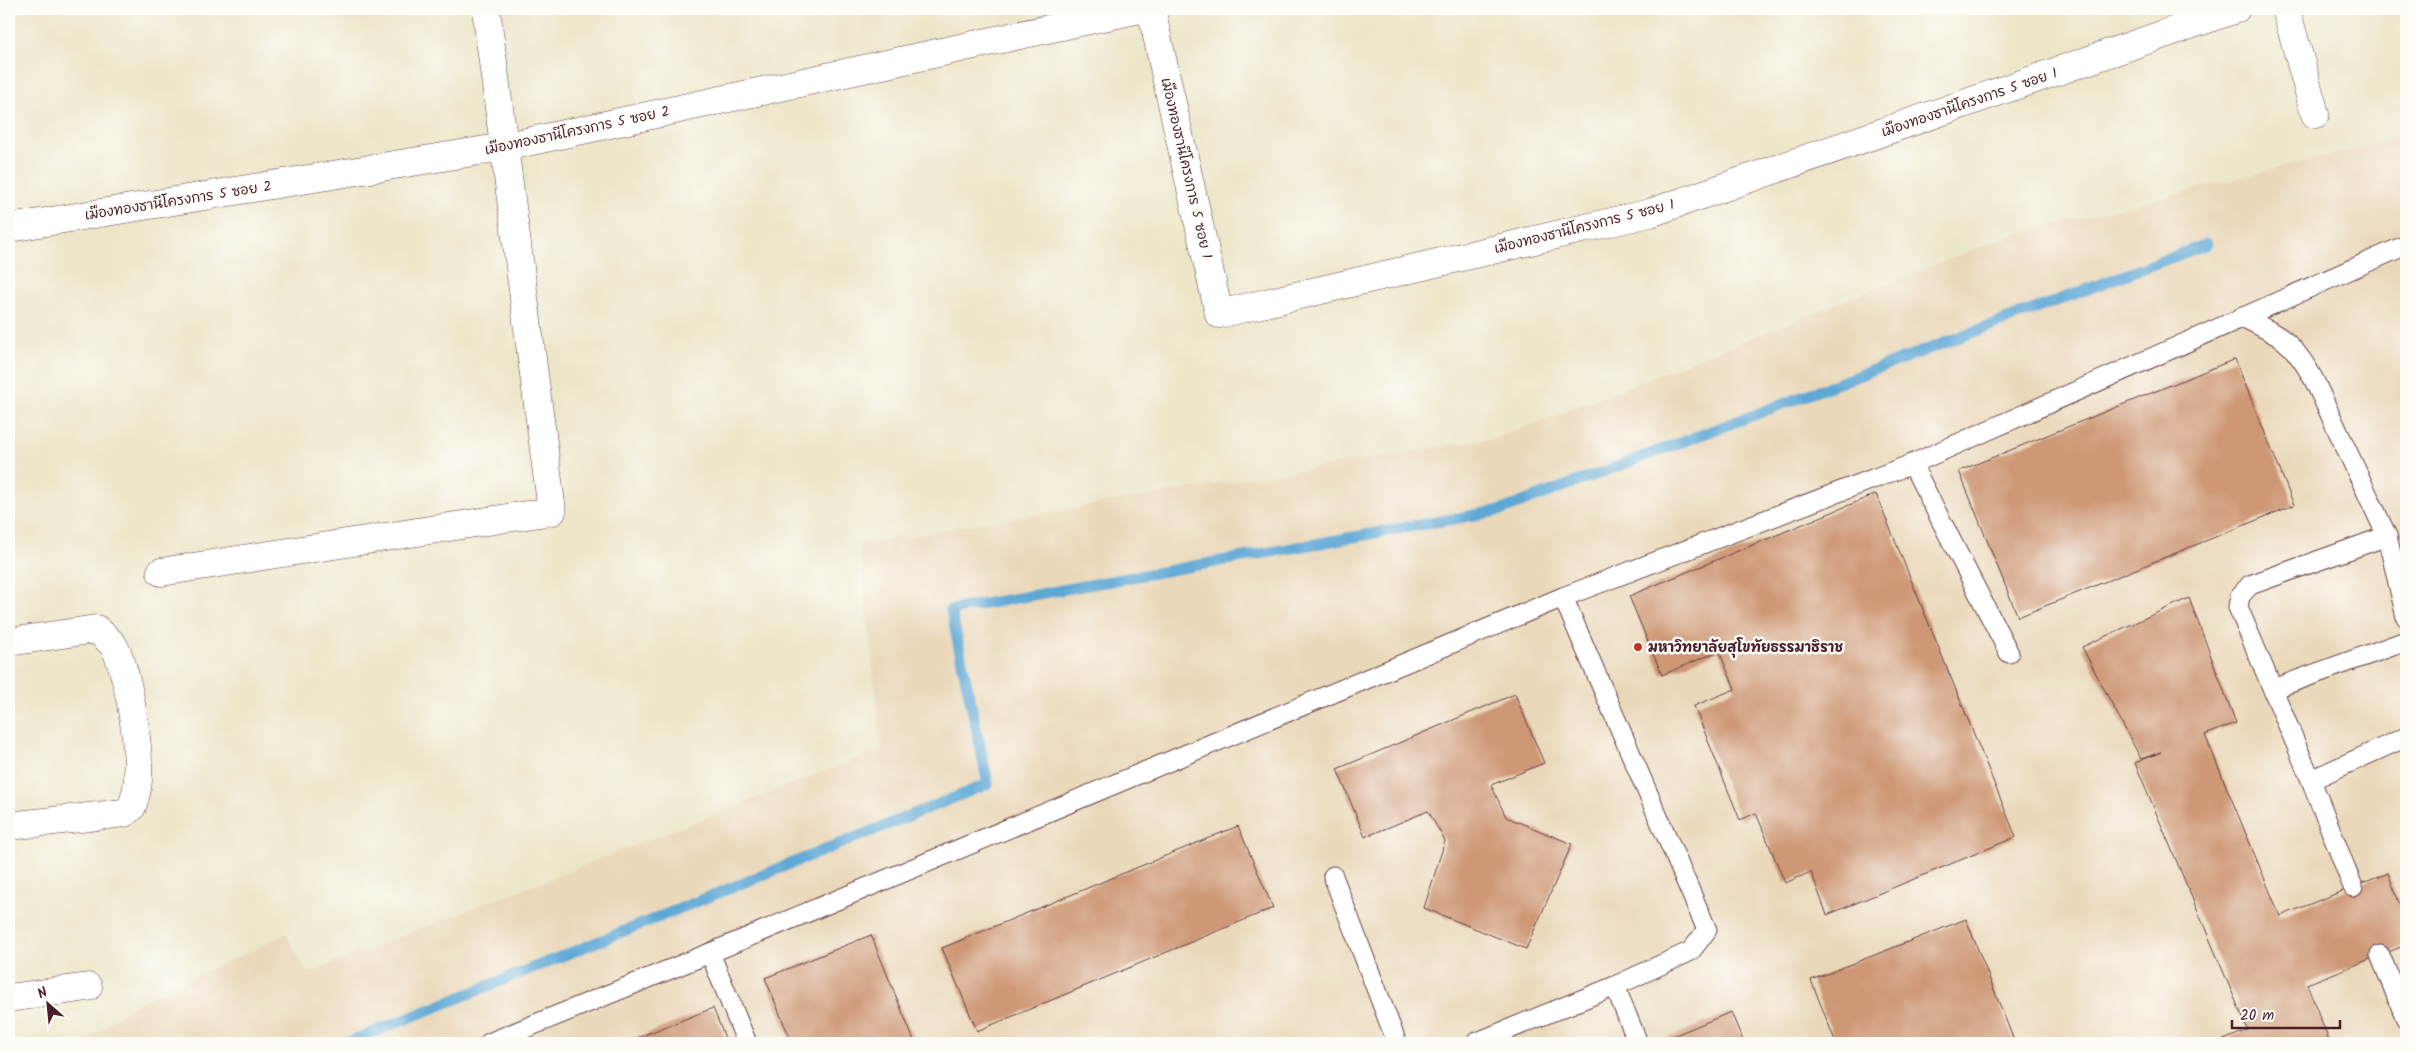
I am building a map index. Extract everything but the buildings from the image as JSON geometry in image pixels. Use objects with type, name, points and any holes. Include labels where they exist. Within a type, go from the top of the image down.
[{"type":"street","points":[[161,572],[552,510],[486,9]]},
{"type":"street","name":"เมืองทองธานีโครงการ 5 ซอย 2","points":[[9,228],[504,147],[1140,9]]},
{"type":"street","name":"เมืองทองธานีโครงการ 5 ซอย 1","points":[[1151,9],[1219,314],[1650,213],[2236,9]]},
{"type":"street","points":[[2286,9],[2315,114]]},
{"type":"street","points":[[9,642],[96,629],[105,636],[114,646],[123,673],[135,727],[138,777],[132,806],[124,813],[9,826]]},
{"type":"street","points":[[9,998],[88,987]]},
{"type":"lane","points":[[489,1043],[710,954],[1563,597],[1912,464],[2406,245]]},
{"type":"lane","points":[[2242,317],[2284,339],[2300,355],[2314,380],[2388,536],[2406,617]]},
{"type":"lane","points":[[1912,464],[2009,653]]},
{"type":"lane","points":[[2354,887],[2238,607],[2240,596],[2250,585],[2388,536]]},
{"type":"lane","points":[[1475,1043],[1615,986],[1691,951],[1707,930],[1563,597]]},
{"type":"lane","points":[[2273,689],[2406,641]]},
{"type":"lane","points":[[2311,780],[2406,737]]},
{"type":"lane","points":[[1333,876],[1398,1043]]},
{"type":"lane","points":[[710,954],[747,1043]]},
{"type":"lane","points":[[2380,955],[2406,1019]]},
{"type":"lane","points":[[1615,986],[1638,1043]]},
{"type":"shaded area","name":"มหาวิทยาลัยสุโขทัยธรรมาธิราช","points":[[2406,136],[2406,1043],[81,1043],[137,1004],[286,934],[307,973],[882,749],[859,544],[1500,437],[2006,237]]},
{"type":"waterway","points":[[347,1043],[988,784],[951,610],[1502,510],[2207,244]]},
{"type":"place","name":"มหาวิทยาลัยสุโขทัยธรรมาธิราช","points":[[1638,647]]}]
